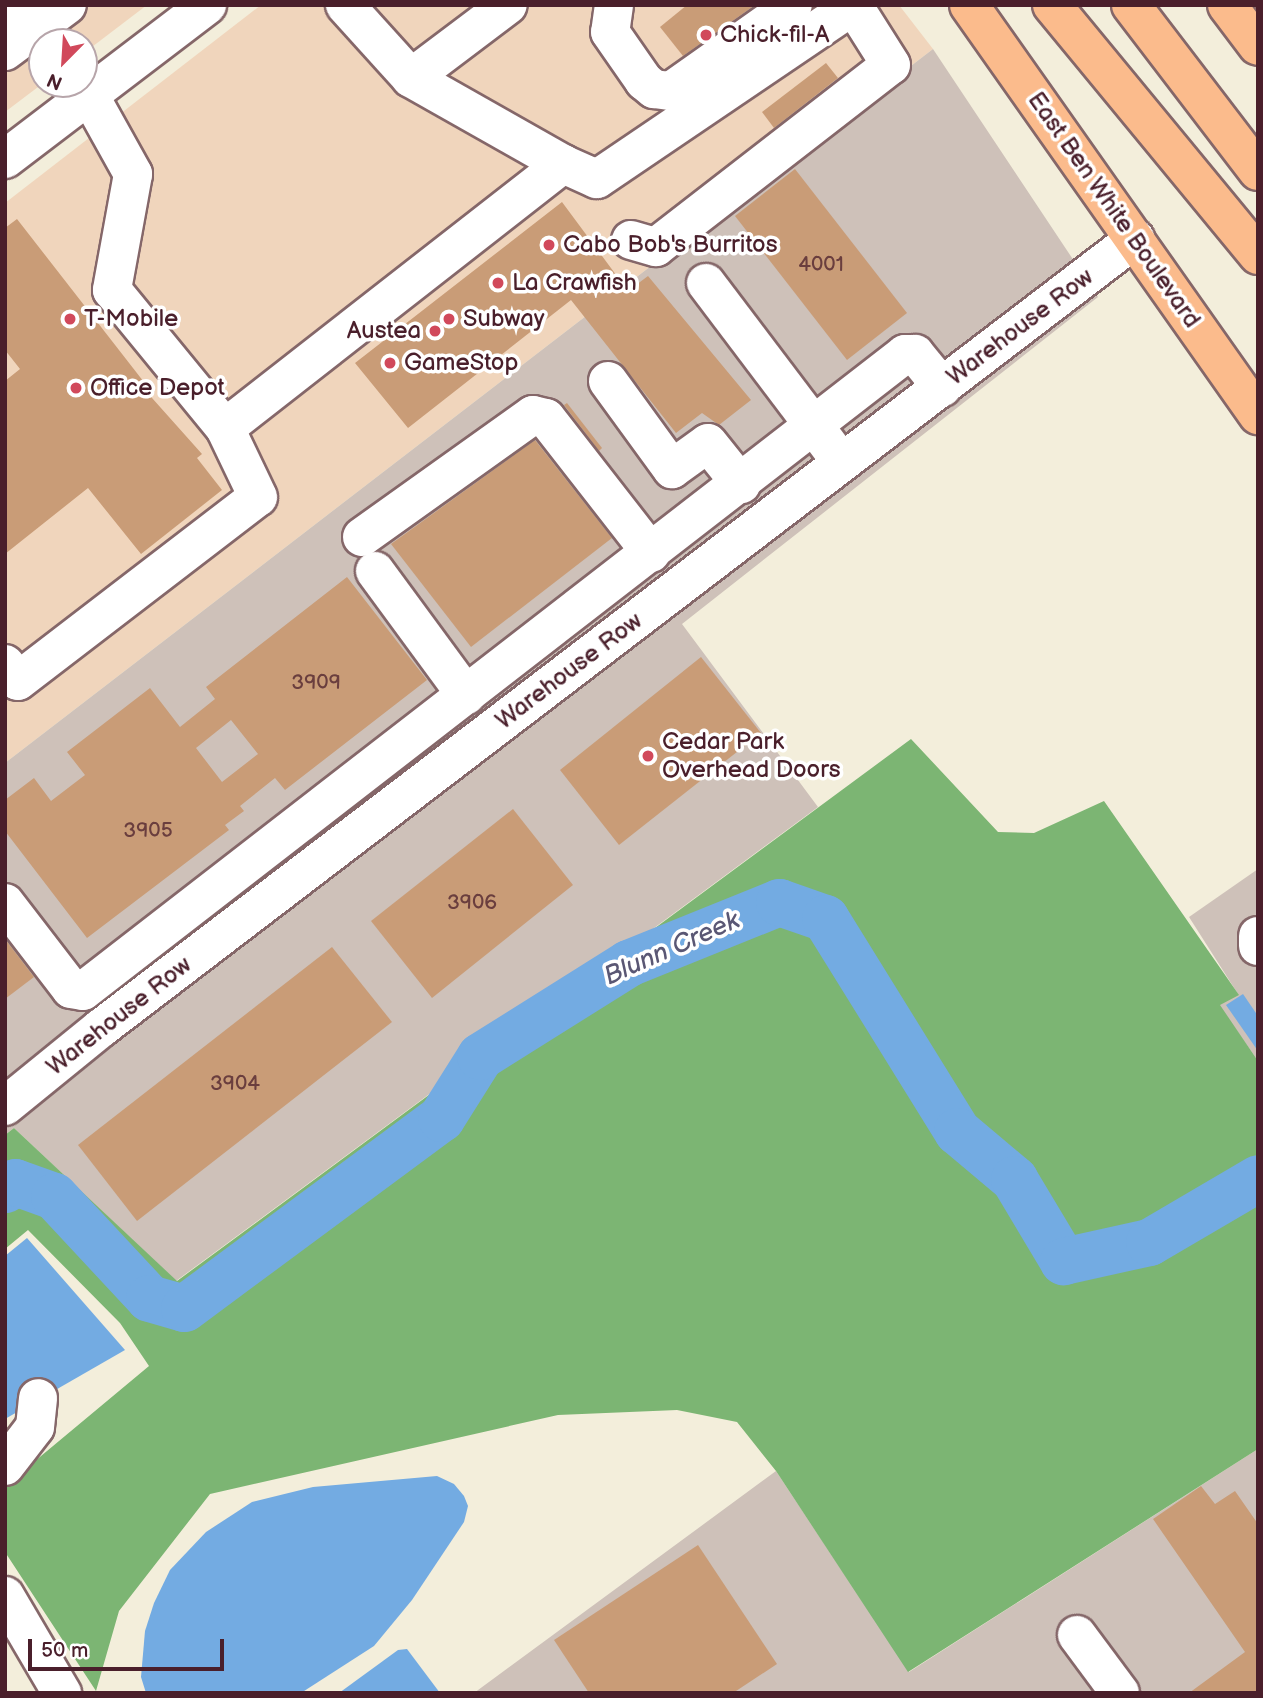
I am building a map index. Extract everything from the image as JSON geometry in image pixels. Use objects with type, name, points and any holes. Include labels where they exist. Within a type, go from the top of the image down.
[{"type":"main road","name":"East Ben White Boulevard","points":[[969,5],[1258,415]]},
{"type":"main road","points":[[1052,5],[1258,255]]},
{"type":"main road","points":[[1131,5],[1258,171]]},
{"type":"main road","points":[[1227,5],[1258,46]]},
{"type":"street","points":[[23,32],[67,5]]},
{"type":"street","points":[[98,81],[206,5]]},
{"type":"street","points":[[411,78],[508,5]]},
{"type":"street","points":[[614,5],[610,32],[644,81],[654,89],[671,91],[793,5]]},
{"type":"street","points":[[358,11],[411,78],[563,163],[597,179],[853,5],[891,65],[656,247],[631,240]]},
{"type":"street","points":[[5,159],[76,98]]},
{"type":"street","points":[[5,664],[18,681],[258,497],[225,428],[113,290],[134,174],[92,98]]},
{"type":"street","points":[[225,428],[563,163]]},
{"type":"street","name":"Warehouse Row","points":[[5,1106],[112,1020],[1135,239]]},
{"type":"street","points":[[706,283],[841,463]]},
{"type":"street","points":[[5,903],[71,989],[83,991],[741,484],[905,354],[915,354],[942,387]]},
{"type":"street","points":[[608,381],[672,469],[708,443],[741,484]]},
{"type":"street","points":[[466,695],[368,554],[524,416],[546,418],[650,553]]},
{"type":"street","points":[[1258,936],[1258,946]]},
{"type":"street","points":[[5,1466],[35,1427],[38,1398]]},
{"type":"street","points":[[5,1596],[62,1693]]},
{"type":"street","points":[[1077,1635],[1120,1693]]},
{"type":"shaded area","points":[[5,5],[147,5],[98,42],[98,28],[28,28],[28,95],[5,112]]},
{"type":"shaded area","points":[[261,5],[899,5],[933,49],[5,763],[5,203]]},
{"type":"shaded area","points":[[933,49],[1098,297],[682,624],[818,807],[176,1281],[14,1128],[5,1135],[5,763]]},
{"type":"shaded area","points":[[1258,869],[1258,1061],[1219,1005],[1238,994],[1189,917]]},
{"type":"shaded area","points":[[1258,1449],[1258,1693],[474,1693],[776,1471],[909,1672]]},
{"type":"green space","points":[[911,739],[998,832],[1034,833],[1104,801],[1239,995],[1220,1005],[1258,1061],[1258,1449],[908,1672],[776,1471],[737,1422],[677,1410],[558,1415],[210,1494],[119,1611],[96,1691],[5,1552],[5,1486],[149,1366],[120,1323],[28,1230],[5,1249],[5,1135],[14,1128],[177,1281]]},
{"type":"water","points":[[1243,994],[1258,1016],[1258,1051],[1226,1005]]},
{"type":"water","points":[[27,1238],[125,1350],[5,1419],[5,1256]]},
{"type":"water","points":[[437,1476],[454,1484],[464,1496],[468,1506],[464,1522],[412,1600],[374,1646],[301,1693],[146,1693],[141,1677],[145,1631],[154,1603],[170,1570],[206,1532],[252,1502],[313,1487]]},
{"type":"water","points":[[407,1649],[440,1693],[339,1693],[398,1650]]},
{"type":"building","points":[[687,5],[755,5],[683,56],[660,27]]},
{"type":"building","points":[[826,63],[838,78],[774,128],[762,112]]},
{"type":"building","points":[[795,169],[907,313],[847,360],[735,216]]},
{"type":"building","points":[[562,202],[628,291],[648,276],[751,400],[719,425],[702,413],[676,433],[571,300],[408,428],[355,363]]},
{"type":"building","name":"Office Depot","points":[[17,219],[147,386],[144,389],[202,454],[197,458],[222,490],[141,554],[88,488],[5,554],[5,381],[20,369],[5,350],[5,228]]},
{"type":"building","points":[[567,403],[602,448],[599,451],[564,405]]},
{"type":"building","points":[[535,440],[612,538],[471,647],[391,544]]},
{"type":"building","points":[[347,577],[427,680],[285,790],[275,778],[240,806],[244,811],[225,825],[229,830],[87,938],[5,831],[5,800],[34,778],[51,801],[85,775],[67,752],[150,688],[180,727],[215,699],[206,687]],"holes":[[[231,720],[258,754],[222,782],[196,748]]]},
{"type":"building","points":[[701,657],[761,733],[619,845],[560,770]]},
{"type":"building","points":[[513,809],[573,885],[432,998],[371,921]]},
{"type":"building","points":[[5,939],[34,977],[5,999]]},
{"type":"building","points":[[332,947],[392,1022],[137,1221],[78,1145]]},
{"type":"building","points":[[1201,1486],[1215,1504],[1235,1491],[1258,1524],[1258,1693],[1189,1693],[1245,1652],[1153,1519]]},
{"type":"building","points":[[698,1545],[777,1664],[733,1693],[589,1693],[554,1640]]},
{"type":"waterway","name":"Blunn Creek","points":[[5,1189],[15,1182],[54,1196],[149,1298],[184,1308],[441,1118],[480,1056],[628,963],[779,902],[825,918],[957,1131],[1014,1179],[1063,1261],[1149,1242],[1258,1178]]},
{"type":"place","name":"Chick-fil-A","points":[[706,35]]},
{"type":"place","name":"Cabo Bob's Burritos","points":[[549,245]]},
{"type":"place","name":"La Crawfish","points":[[498,283]]},
{"type":"place","name":"T-Mobile","points":[[70,319]]},
{"type":"place","name":"Subway","points":[[449,319]]},
{"type":"place","name":"Austea","points":[[435,331]]},
{"type":"place","name":"GameStop","points":[[390,363]]},
{"type":"place","name":"Office Depot","points":[[76,388]]},
{"type":"place","name":"Cedar Park Overhead Doors","points":[[648,756]]}]
